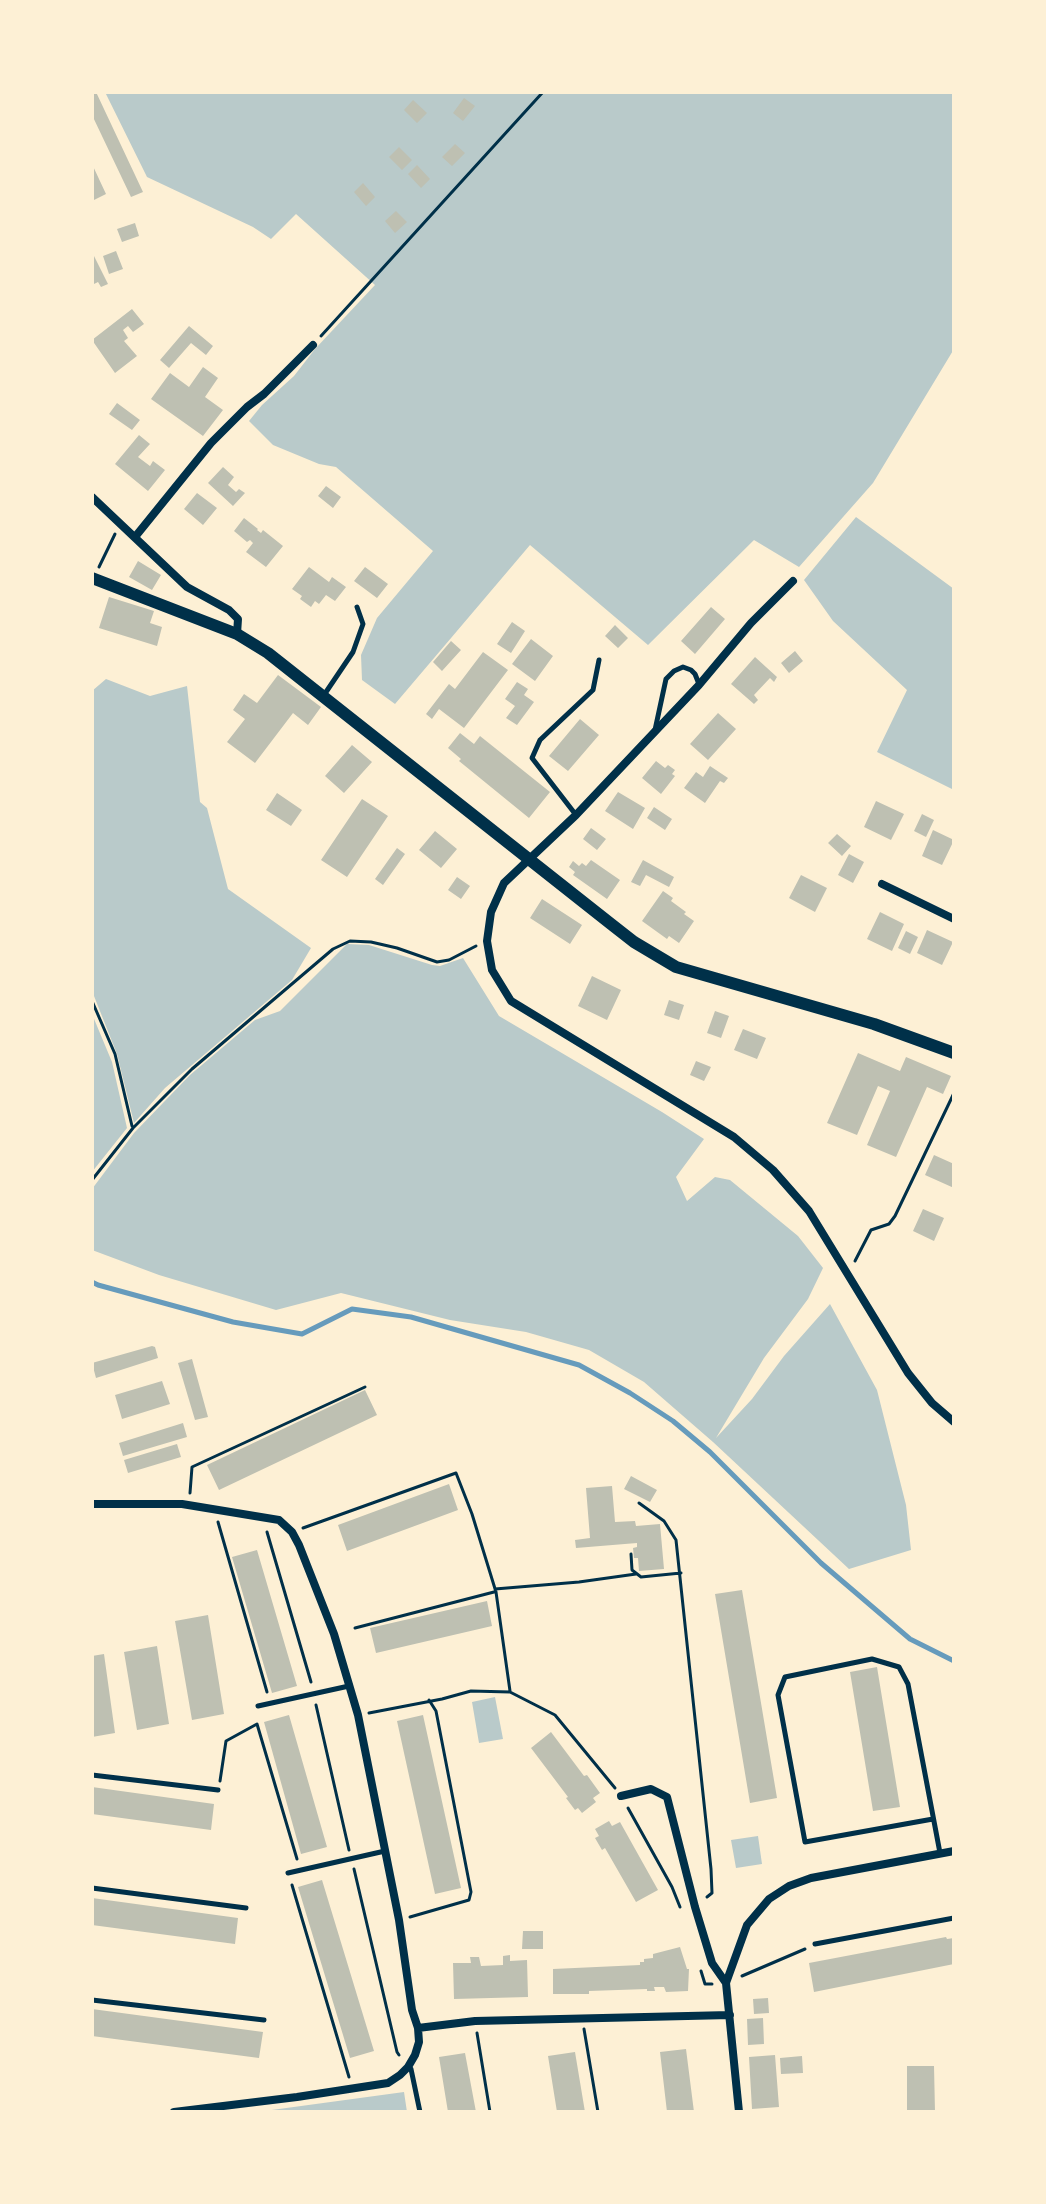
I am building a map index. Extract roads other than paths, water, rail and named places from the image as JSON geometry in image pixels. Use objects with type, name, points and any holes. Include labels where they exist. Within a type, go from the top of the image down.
[{"type":"street","points":[[135,537],[211,443],[313,345]]},
{"type":"street","points":[[92,497],[187,587],[229,610],[238,619],[237,634]]},
{"type":"street","points":[[93,578],[237,634],[268,653],[634,942],[676,967],[874,1024],[954,1053]]},
{"type":"street","points":[[793,581],[576,815],[504,883],[491,912],[487,941],[492,970],[511,1001],[734,1137],[773,1170],[809,1211],[908,1373],[932,1403],[954,1422]]},
{"type":"street","points":[[882,884],[954,919]]},
{"type":"street","points":[[92,1504],[190,1505],[279,1520],[292,1532],[334,1634],[358,1715],[399,1920],[412,2010],[418,2028],[419,2042],[415,2055],[408,2067],[388,2083],[174,2112]]},
{"type":"street","points":[[621,1796],[651,1789],[667,1797],[712,1963],[726,1983]]},
{"type":"street","points":[[739,2112],[726,1983],[747,1925],[769,1899],[789,1886],[811,1878],[954,1851]]},
{"type":"street","points":[[418,2028],[475,2021],[730,2015]]},
{"type":"lane","points":[[324,696],[353,652],[363,624],[357,607]]},
{"type":"lane","points":[[576,815],[532,758],[540,740],[593,690],[599,660]]},
{"type":"lane","points":[[654,731],[666,679],[683,667],[695,674],[699,685]]},
{"type":"lane","points":[[933,1819],[805,1842],[778,1695],[785,1677],[872,1659],[899,1667],[908,1684],[940,1853]]},
{"type":"lane","points":[[258,1706],[350,1686]]},
{"type":"lane","points":[[92,1775],[218,1790]]},
{"type":"lane","points":[[288,1873],[385,1851]]},
{"type":"lane","points":[[92,1888],[246,1908]]},
{"type":"lane","points":[[815,1944],[954,1918]]},
{"type":"lane","points":[[92,2000],[264,2020]]},
{"type":"lane","points":[[408,2067],[420,2112]]},
{"type":"waterway","points":[[92,1282],[233,1322],[302,1334],[352,1309],[411,1317],[579,1365],[673,1421],[710,1452],[821,1563],[910,1639],[954,1661]]}]
